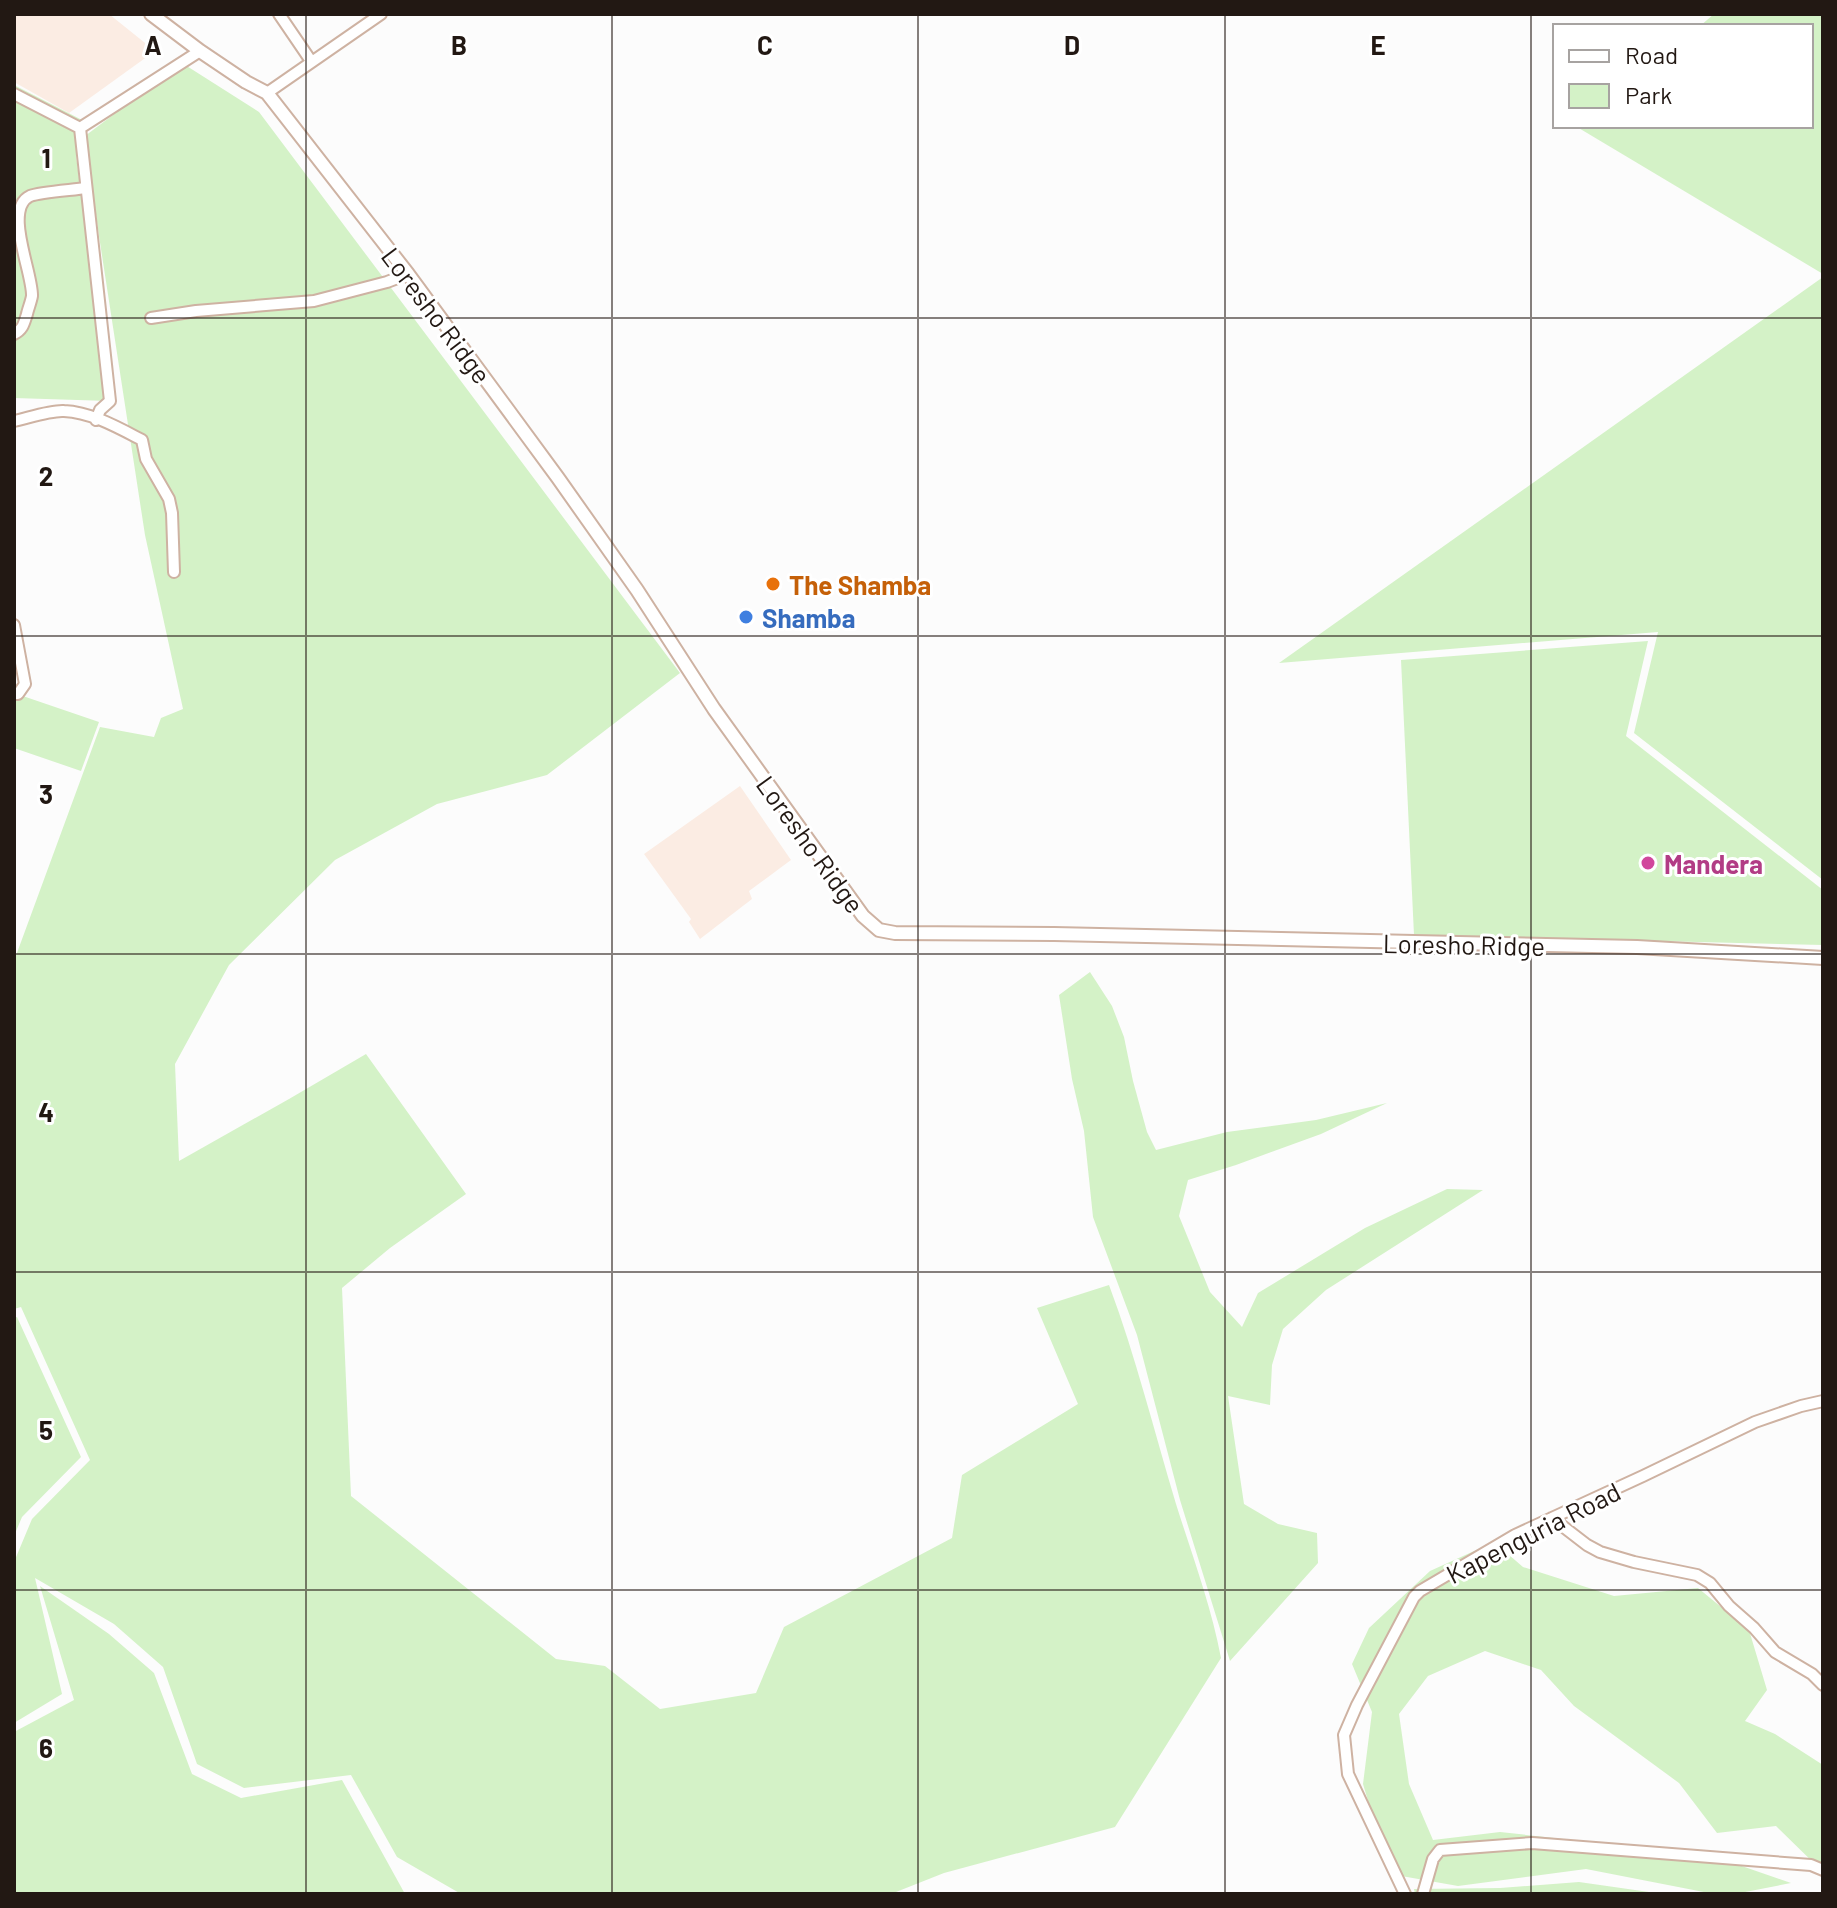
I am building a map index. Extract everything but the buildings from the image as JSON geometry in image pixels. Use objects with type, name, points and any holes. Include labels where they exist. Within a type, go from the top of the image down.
[{"type":"street","name":"Loresho Ridge","points":[[151,14],[200,51],[267,93],[408,274],[637,590],[741,747],[863,916],[879,930],[895,933],[1637,947],[1823,958]]},
{"type":"street","points":[[279,14],[311,61]]},
{"type":"street","points":[[267,93],[381,14]]},
{"type":"street","points":[[80,128],[200,51]]},
{"type":"street","points":[[14,94],[80,128]]},
{"type":"street","points":[[80,128],[110,401],[100,410],[96,420]]},
{"type":"street","points":[[14,334],[24,324],[32,296],[19,226],[22,203],[31,196],[86,188]]},
{"type":"street","points":[[151,318],[314,301],[408,274]]},
{"type":"street","points":[[14,421],[63,411],[96,420],[142,440],[146,459],[169,499],[174,572]]},
{"type":"street","points":[[14,625],[25,684],[18,694],[14,694]]},
{"type":"street","name":"Kapenguria Road","points":[[1405,1894],[1348,1774],[1344,1735],[1414,1597],[1515,1535],[1755,1422],[1823,1401]]},
{"type":"street","points":[[1552,1518],[1600,1552],[1697,1575],[1710,1583],[1775,1652],[1812,1674],[1823,1685]]},
{"type":"street","points":[[1423,1894],[1433,1859],[1440,1850],[1532,1843],[1811,1865],[1823,1870]]},
{"type":"shaded area","points":[[14,14],[109,14],[155,51],[69,113],[14,82]]},
{"type":"shaded area","points":[[740,786],[791,860],[749,891],[752,899],[700,939],[689,922],[691,919],[644,854]]},
{"type":"green space","points":[[1714,14],[1823,14],[1823,274],[1579,128],[1813,128],[1813,24],[1702,24]]},
{"type":"green space","points":[[182,63],[259,112],[680,673],[547,775],[437,804],[335,860],[229,965],[175,1064],[179,1161],[366,1054],[466,1194],[390,1248],[342,1288],[351,1496],[556,1659],[605,1666],[660,1709],[756,1693],[784,1627],[952,1538],[962,1475],[1078,1404],[1037,1308],[1109,1285],[1207,1599],[1221,1658],[1115,1827],[944,1873],[891,1894],[461,1894],[397,1857],[351,1775],[244,1788],[197,1764],[163,1667],[114,1624],[35,1578],[62,1694],[14,1723],[14,1562],[32,1519],[90,1460],[21,1307],[14,1309],[14,961],[100,727],[154,737],[161,718],[183,709],[145,535],[85,136]]},
{"type":"green space","points":[[14,85],[84,121],[76,156],[109,401],[14,398]]},
{"type":"green space","points":[[1823,277],[1823,880],[1634,733],[1658,632],[1279,663]]},
{"type":"green space","points":[[1648,641],[1626,736],[1823,890],[1823,945],[1414,935],[1401,660]]},
{"type":"green space","points":[[14,693],[99,722],[81,771],[14,748]]},
{"type":"green space","points":[[1090,972],[1112,1006],[1124,1037],[1147,1132],[1156,1150],[1227,1132],[1316,1120],[1387,1103],[1321,1134],[1188,1180],[1179,1216],[1210,1292],[1242,1327],[1258,1293],[1365,1228],[1447,1189],[1483,1190],[1326,1290],[1283,1329],[1272,1365],[1270,1405],[1228,1396],[1244,1504],[1278,1524],[1317,1533],[1318,1563],[1230,1661],[1180,1500],[1137,1335],[1093,1217],[1084,1131],[1072,1079],[1059,995]]},
{"type":"green space","points":[[17,1317],[81,1457],[22,1517],[14,1536],[14,1318]]},
{"type":"green space","points":[[1494,1542],[1523,1567],[1614,1596],[1698,1588],[1749,1630],[1767,1690],[1745,1721],[1775,1734],[1823,1765],[1823,1872],[1776,1826],[1717,1833],[1679,1783],[1574,1706],[1541,1670],[1485,1651],[1428,1676],[1399,1714],[1409,1784],[1433,1840],[1500,1832],[1710,1855],[1791,1883],[1735,1894],[1714,1894],[1586,1869],[1458,1886],[1390,1874],[1363,1784],[1372,1712],[1352,1664],[1369,1628],[1430,1571]]},
{"type":"green space","points":[[40,1586],[109,1634],[154,1673],[192,1774],[241,1798],[342,1780],[405,1894],[14,1894],[14,1732],[74,1700]]},
{"type":"green space","points":[[1579,1882],[1663,1894],[1415,1894],[1414,1889],[1500,1888]]},
{"type":"place","name":"The Shamba","points":[[773,584]]},
{"type":"place","name":"Shamba","points":[[746,617]]},
{"type":"place","name":"Mandera","points":[[1648,863]]}]
